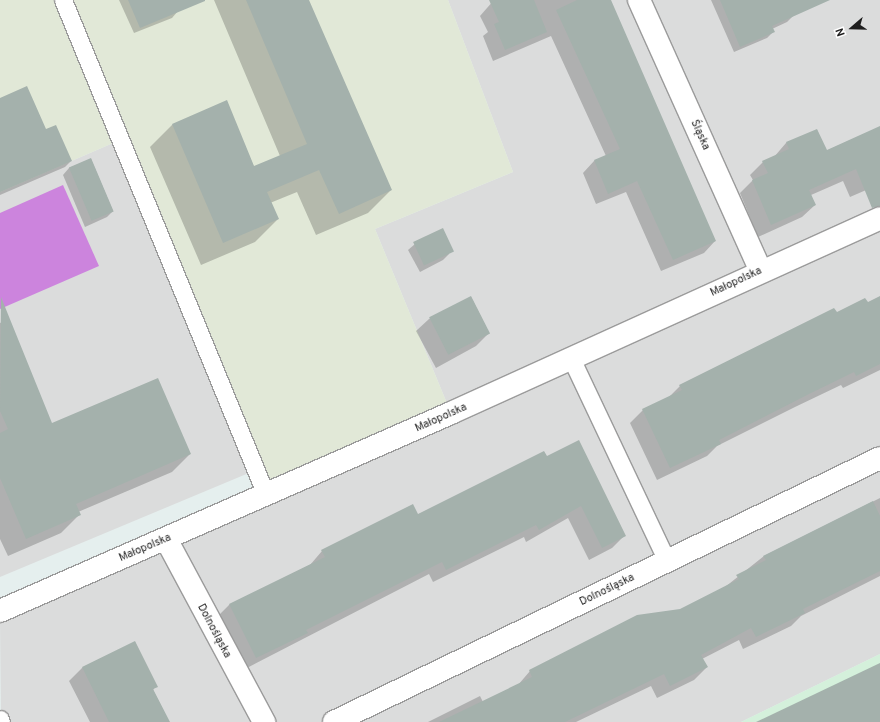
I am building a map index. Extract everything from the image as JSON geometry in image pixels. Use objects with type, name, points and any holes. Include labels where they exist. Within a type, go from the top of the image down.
[{"type":"street","name":"Śląska","points":[[639,0],[761,271]]},
{"type":"street","name":"Małopolska","points":[[0,611],[266,495],[880,218]]},
{"type":"street","name":"Dolnośląska","points":[[334,722],[880,458]]},
{"type":"street","name":"Dolnośląska","points":[[166,539],[264,722]]},
{"type":"lane","points":[[63,0],[266,495]]},
{"type":"lane","points":[[571,358],[667,561]]},
{"type":"shaded area","points":[[0,0],[448,0],[513,172],[375,229],[451,413],[266,495],[120,140],[0,192]]},
{"type":"shaded area","points":[[448,0],[880,0],[880,654],[741,722],[1,722],[0,621],[451,413],[375,229],[513,172]]},
{"type":"shaded area","points":[[120,140],[256,470],[0,577],[0,192]]},
{"type":"shaded area","points":[[63,185],[99,266],[0,309],[0,213]]},
{"type":"shaded area","points":[[880,654],[880,722],[741,722]]},
{"type":"building","points":[[128,0],[205,0],[205,1],[140,28]]},
{"type":"building","points":[[246,0],[309,0],[392,190],[339,214],[319,170],[267,192],[279,219],[223,243],[172,124],[227,100],[254,166],[307,144]]},
{"type":"building","points":[[489,0],[534,0],[547,32],[505,50],[494,24],[499,22]]},
{"type":"building","points":[[577,0],[611,0],[716,241],[673,260],[637,181],[608,194],[594,160],[620,149],[556,10]]},
{"type":"building","points":[[720,0],[830,0],[772,26],[775,32],[740,47]]},
{"type":"building","points":[[27,86],[46,129],[56,125],[72,161],[0,192],[0,98]]},
{"type":"building","points":[[880,126],[880,206],[872,208],[856,169],[809,190],[816,205],[771,225],[752,180],[768,173],[762,161],[789,149],[786,142],[817,129],[827,150]]},
{"type":"building","points":[[91,158],[114,211],[92,221],[69,167]]},
{"type":"building","points":[[443,228],[454,252],[424,266],[413,242]]},
{"type":"building","points":[[471,296],[490,333],[448,355],[429,317]]},
{"type":"building","points":[[880,296],[880,364],[856,376],[854,372],[809,394],[719,440],[721,444],[670,468],[642,409],[682,390],[679,385],[834,308],[837,312],[865,298],[868,302]]},
{"type":"building","points":[[1,297],[52,423],[158,378],[191,454],[76,504],[81,515],[26,539],[0,478],[0,433],[8,429],[0,411]]},
{"type":"building","points":[[579,440],[626,536],[602,548],[581,506],[539,530],[536,525],[446,570],[442,562],[306,630],[308,633],[256,658],[229,604],[325,557],[321,550],[413,504],[418,514],[544,451],[547,456]]},
{"type":"building","points":[[873,501],[880,516],[880,571],[803,609],[805,613],[756,637],[751,628],[701,655],[708,667],[670,686],[664,674],[565,722],[439,722],[532,677],[529,670],[637,615],[680,609],[739,579],[736,575],[766,560],[763,556]]},
{"type":"building","points":[[135,641],[158,687],[153,689],[170,722],[109,722],[82,667]]},
{"type":"building","points":[[880,663],[880,722],[756,722]]}]
